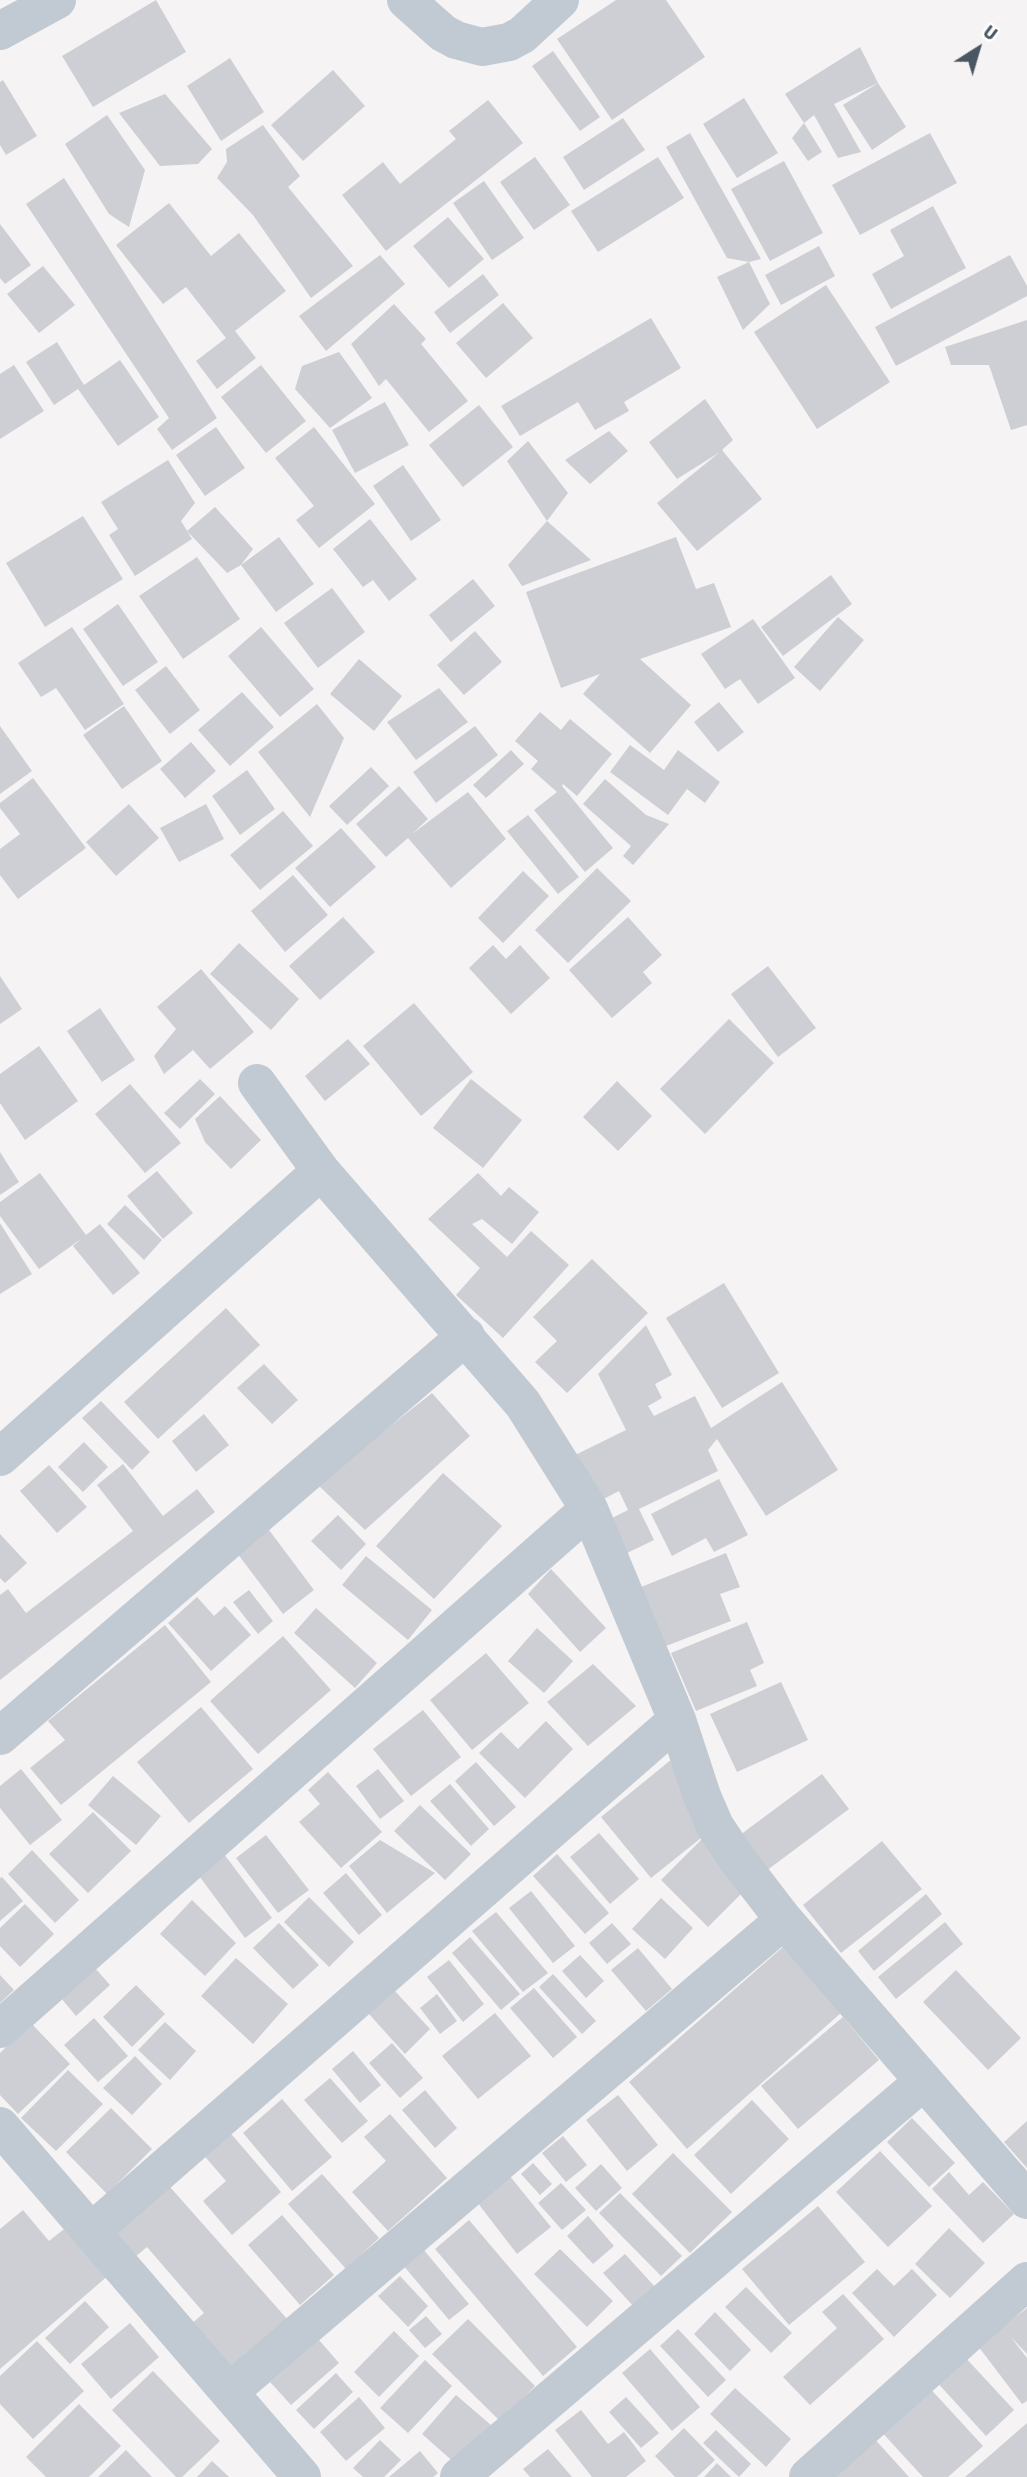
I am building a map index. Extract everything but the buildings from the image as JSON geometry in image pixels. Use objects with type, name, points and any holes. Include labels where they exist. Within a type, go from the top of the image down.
[{"type":"street","points":[[0,31],[57,0]]},
{"type":"street","points":[[406,0],[443,33],[456,40],[482,47],[509,42],[522,35],[560,0]]},
{"type":"street","points":[[257,1083],[321,1171],[523,1404],[589,1509],[677,1720],[702,1796],[715,1826],[737,1859],[784,1920],[1027,2200]]},
{"type":"street","points":[[0,1457],[321,1171]]},
{"type":"street","points":[[0,1736],[466,1336]]},
{"type":"street","points":[[0,2029],[589,1509]]},
{"type":"street","points":[[91,2232],[677,1720]]},
{"type":"street","points":[[229,2392],[784,1920]]},
{"type":"street","points":[[459,2477],[924,2081]]},
{"type":"street","points":[[0,2126],[302,2477]]},
{"type":"street","points":[[808,2477],[1027,2281]]}]
